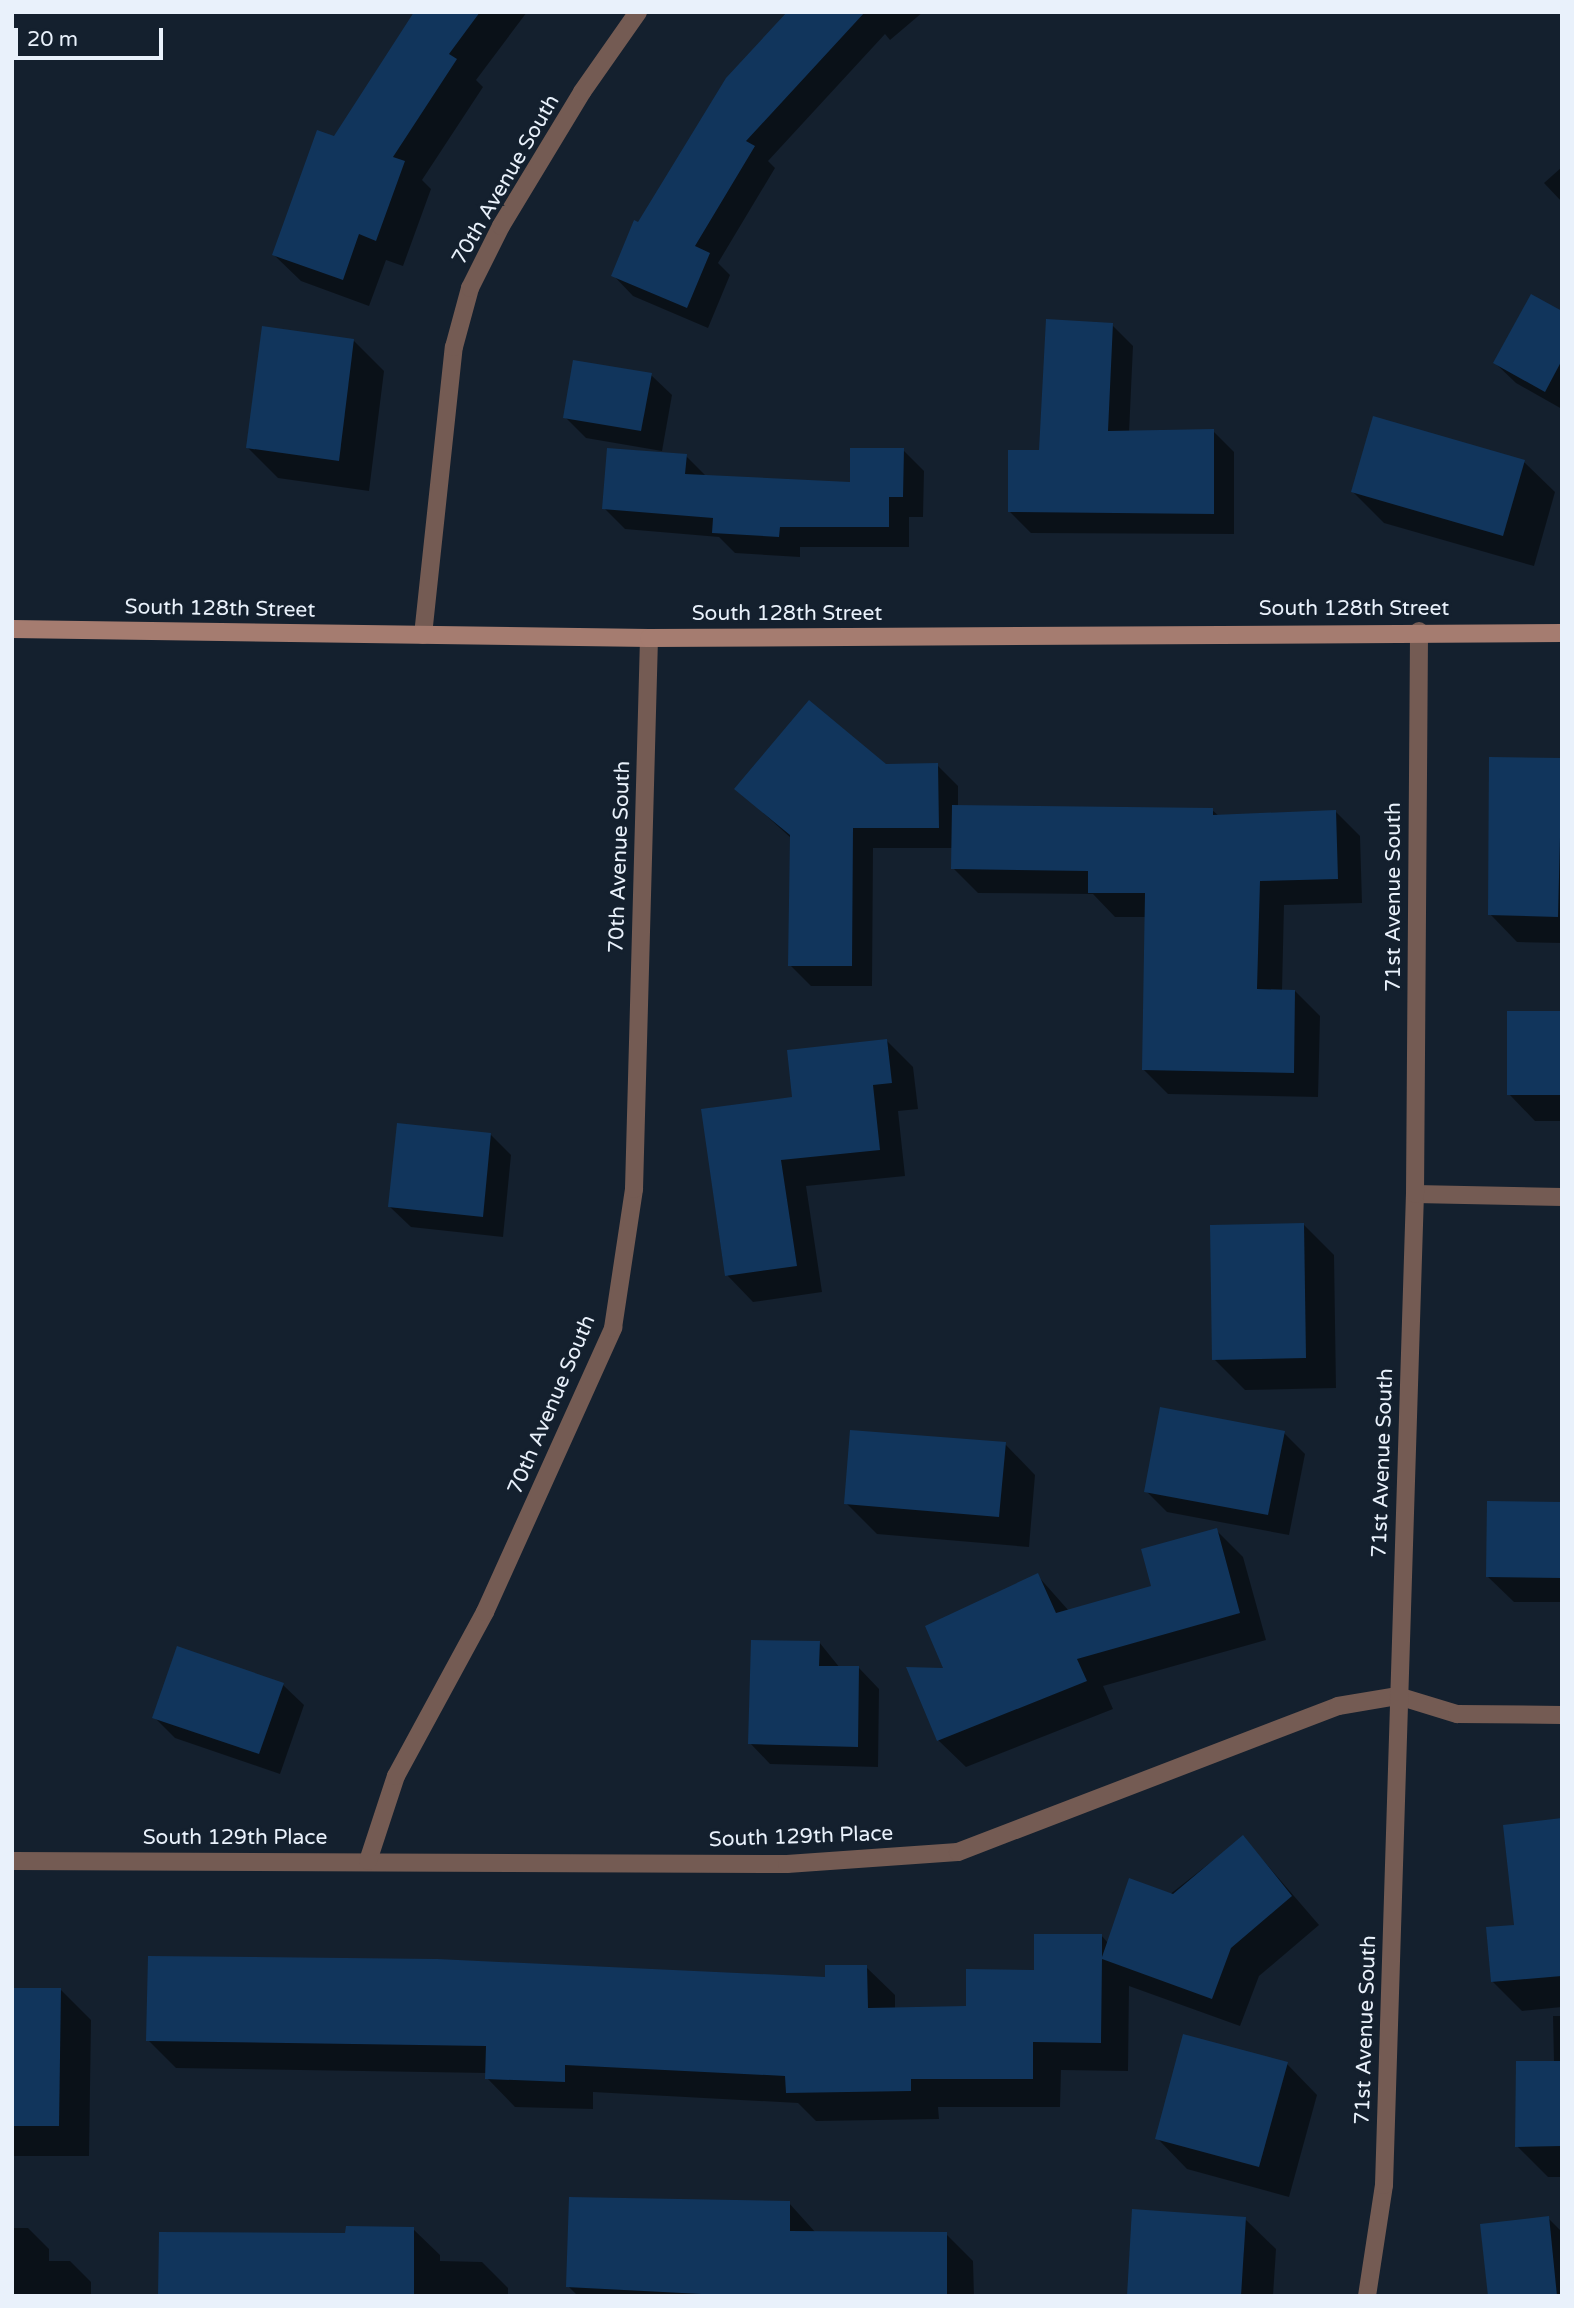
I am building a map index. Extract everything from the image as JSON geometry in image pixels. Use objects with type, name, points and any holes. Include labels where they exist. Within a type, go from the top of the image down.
[{"type":"street","name":"70th Avenue South","points":[[423,635],[454,347],[470,288],[501,226],[582,92],[638,12]]},
{"type":"street","name":"South 128th Street","points":[[12,629],[649,638],[1419,631],[1562,634]]},
{"type":"street","name":"71st Avenue South","points":[[1367,2296],[1384,2185],[1415,1194],[1419,631]]},
{"type":"street","name":"70th Avenue South","points":[[368,1861],[396,1776],[485,1612],[613,1328],[634,1189],[649,638]]},
{"type":"street","points":[[1415,1194],[1562,1197]]},
{"type":"street","name":"South 129th Place","points":[[12,1861],[787,1864],[958,1852],[1338,1706],[1398,1696],[1458,1714],[1562,1715]]},
{"type":"building","points":[[414,12],[480,12],[449,54],[457,59],[393,157],[405,161],[376,241],[359,234],[343,280],[272,255],[317,130],[334,136]]},
{"type":"building","points":[[787,12],[865,12],[746,141],[755,146],[695,246],[710,253],[687,308],[611,276],[634,220],[638,222],[726,78]]},
{"type":"building","points":[[1531,294],[1562,311],[1562,360],[1545,392],[1493,363]]},
{"type":"building","points":[[1046,319],[1113,323],[1108,431],[1214,429],[1214,514],[1008,512],[1008,450],[1039,450]]},
{"type":"building","points":[[262,326],[354,339],[339,461],[246,448]]},
{"type":"building","points":[[573,360],[652,373],[641,431],[563,418]]},
{"type":"building","points":[[1373,416],[1525,460],[1503,536],[1351,492]]},
{"type":"building","points":[[607,448],[687,454],[685,474],[850,482],[850,448],[904,448],[903,497],[889,497],[889,527],[780,527],[779,537],[712,533],[713,518],[602,509]]},
{"type":"building","points":[[809,700],[886,764],[938,763],[939,828],[853,828],[852,966],[788,966],[790,835],[734,789]]},
{"type":"building","points":[[1489,757],[1562,758],[1558,917],[1488,915]]},
{"type":"building","points":[[952,805],[1213,808],[1213,815],[1336,810],[1338,879],[1260,881],[1257,989],[1295,990],[1294,1073],[1142,1070],[1145,893],[1088,893],[1088,871],[951,869]]},
{"type":"building","points":[[1507,1011],[1562,1011],[1562,1095],[1507,1095]]},
{"type":"building","points":[[887,1039],[892,1083],[873,1085],[880,1150],[781,1160],[797,1266],[725,1276],[701,1109],[792,1097],[787,1050]]},
{"type":"building","points":[[397,1123],[491,1133],[483,1217],[388,1207]]},
{"type":"building","points":[[1304,1223],[1306,1358],[1212,1360],[1210,1225]]},
{"type":"building","points":[[1160,1407],[1285,1431],[1268,1515],[1144,1492]]},
{"type":"building","points":[[850,1430],[1006,1442],[999,1517],[844,1504]]},
{"type":"building","points":[[1487,1501],[1562,1502],[1562,1578],[1486,1577]]},
{"type":"building","points":[[1217,1528],[1240,1613],[1077,1659],[1087,1681],[937,1741],[906,1667],[943,1668],[925,1626],[1038,1573],[1056,1613],[1151,1586],[1141,1549]]},
{"type":"building","points":[[751,1640],[820,1641],[819,1666],[859,1666],[858,1747],[748,1744]]},
{"type":"building","points":[[177,1646],[284,1683],[259,1754],[152,1718]]},
{"type":"building","points":[[1562,1818],[1562,1976],[1491,1982],[1486,1927],[1514,1925],[1503,1825]]},
{"type":"building","points":[[1243,1835],[1292,1896],[1231,1948],[1212,1999],[1102,1959],[1101,2043],[1033,2042],[1033,2079],[911,2079],[911,2091],[786,2093],[785,2076],[565,2065],[565,2082],[485,2079],[486,2046],[146,2041],[148,1956],[437,1959],[825,1977],[825,1965],[867,1965],[868,2008],[966,2006],[966,1969],[1034,1970],[1034,1934],[1102,1934],[1102,1957],[1129,1878],[1173,1894]]},
{"type":"building","points":[[12,1988],[61,1988],[59,2126],[12,2126]]},
{"type":"building","points":[[1183,2034],[1288,2062],[1259,2167],[1155,2139]]},
{"type":"building","points":[[1516,2061],[1562,2061],[1562,2146],[1515,2147]]},
{"type":"building","points":[[569,2197],[790,2201],[790,2231],[947,2232],[947,2296],[740,2296],[566,2287]]},
{"type":"building","points":[[1132,2209],[1246,2217],[1241,2296],[1127,2296]]},
{"type":"building","points":[[1549,2216],[1557,2296],[1488,2296],[1480,2224]]},
{"type":"building","points":[[346,2226],[414,2227],[414,2296],[158,2296],[159,2232],[345,2233]]}]
